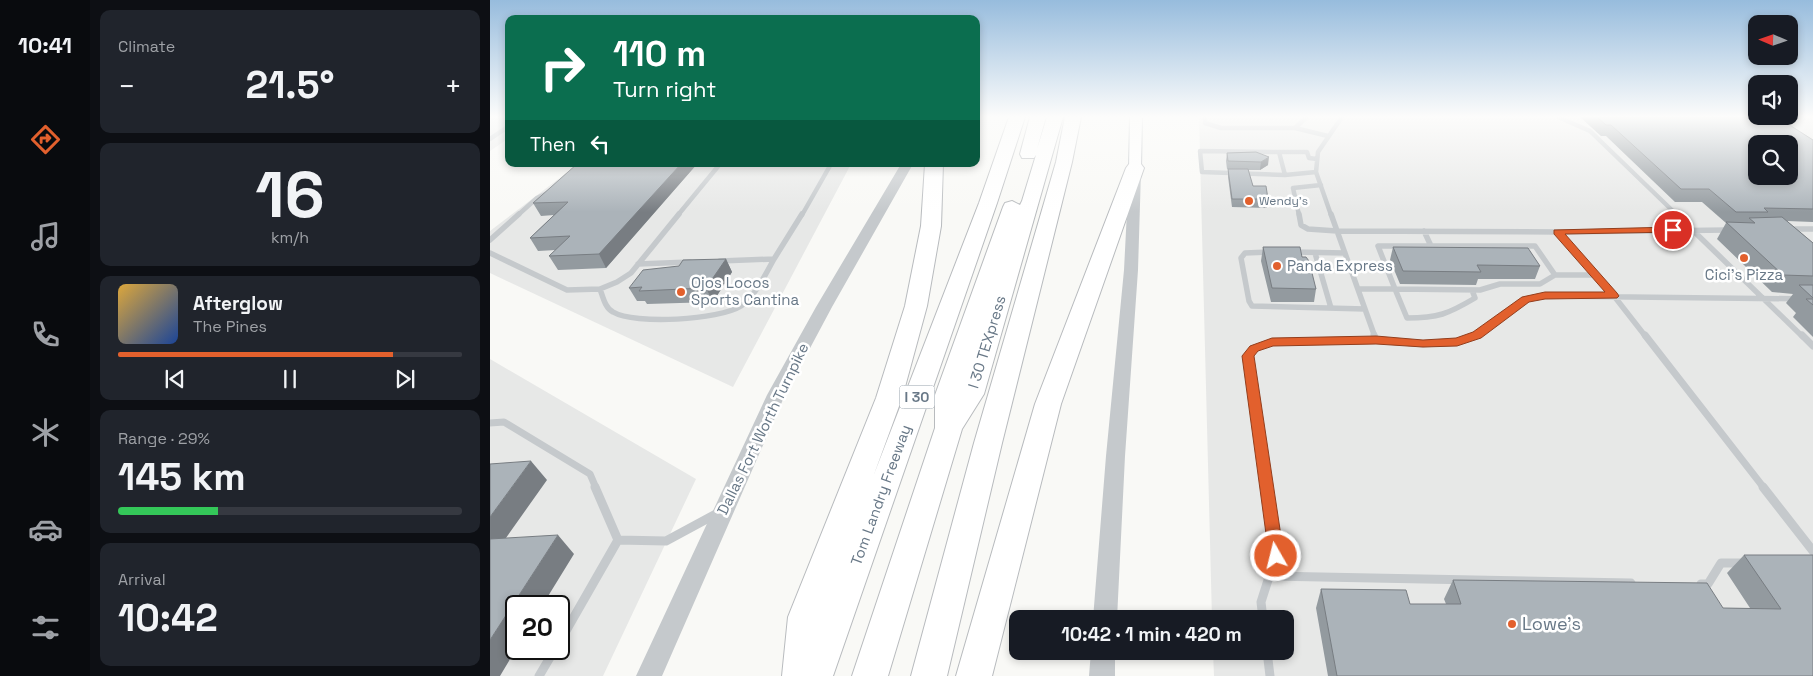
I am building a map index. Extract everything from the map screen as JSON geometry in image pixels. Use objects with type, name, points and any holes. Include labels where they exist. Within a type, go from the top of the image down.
[{"type":"highway","name":"Tom Landry Freeway","points":[[815,676],[1006,149]]},
{"type":"highway","points":[[949,428],[948,395],[1030,149]]},
{"type":"highway","name":"I 30 TEXpress","points":[[870,676],[949,428],[971,394],[1046,149]]},
{"type":"highway","points":[[929,676],[988,444],[1067,149]]},
{"type":"highway","points":[[800,676],[805,617],[889,398],[916,306],[931,226],[934,167]]},
{"type":"highway","points":[[974,676],[1048,404],[1119,207],[1135,168]]},
{"type":"main road","points":[[1135,149],[1135,168]]},
{"type":"street","name":"Dallas Fort Worth Turnpike","points":[[649,676],[776,395],[824,307],[905,167]]},
{"type":"street","points":[[1106,610],[1116,434],[1129,301],[1135,208],[1135,168]]},
{"type":"street","points":[[1102,676],[1103,660]]},
{"type":"lane","points":[[1320,149],[1318,152],[1316,172],[1376,340]]},
{"type":"lane","points":[[1608,149],[1813,346]]},
{"type":"lane","points":[[1316,172],[1285,175],[1204,174],[1200,151],[1306,152],[1309,158],[1317,159]]},
{"type":"lane","points":[[1279,152],[1285,175]]},
{"type":"lane","points":[[490,253],[567,290],[600,289],[617,282],[631,272],[718,167]]},
{"type":"lane","points":[[600,289],[607,307],[614,313],[626,317],[658,320],[727,314],[742,305],[754,292],[830,167]]},
{"type":"lane","points":[[1321,185],[1294,188],[1301,225],[1308,228],[1338,230],[1558,232],[1739,230]]},
{"type":"lane","points":[[490,240],[537,198],[556,188]]},
{"type":"lane","points":[[1785,230],[1813,229]]},
{"type":"lane","points":[[1424,231],[1431,246]]},
{"type":"lane","points":[[1558,232],[1614,296],[1813,552]]},
{"type":"lane","points":[[1472,290],[1475,298],[1462,306],[1431,318],[1407,318],[1378,246],[1535,246],[1555,275]]},
{"type":"lane","points":[[1279,252],[1245,253],[1241,258],[1249,301],[1252,306],[1365,309]]},
{"type":"lane","points":[[1288,252],[1345,253]]},
{"type":"lane","points":[[1315,253],[1330,308]]},
{"type":"lane","points":[[716,261],[774,259]]},
{"type":"lane","points":[[638,264],[696,262]]},
{"type":"lane","points":[[1358,289],[1480,290],[1500,284],[1540,284],[1555,275],[1595,275]]},
{"type":"lane","points":[[1262,610],[1261,602],[1276,556],[1248,356],[1254,348],[1272,342],[1376,340],[1423,344],[1457,342],[1477,335],[1526,299],[1545,296],[1813,299]]},
{"type":"lane","points":[[490,423],[504,422],[590,474],[618,540]]},
{"type":"lane","points":[[618,540],[666,541],[723,510]]},
{"type":"lane","points":[[570,624],[618,540]]},
{"type":"lane","points":[[1688,584],[1708,584],[1721,563],[1751,563]]},
{"type":"lane","points":[[1270,576],[1640,583]]},
{"type":"lane","points":[[540,676],[549,660]]},
{"type":"lane","points":[[1268,660],[1270,676]]},
{"type":"shaded area","points":[[1200,149],[1748,149],[1748,185],[1798,185],[1798,149],[1813,149],[1813,676],[1214,676],[1213,660],[1294,660],[1294,610],[1212,610]]},
{"type":"shaded area","points":[[574,167],[849,167],[733,387],[490,273],[490,231]]},
{"type":"shaded area","points":[[490,359],[696,479],[603,676],[490,676]]},
{"type":"building","points":[[1637,149],[1748,149],[1748,185],[1798,185],[1798,149],[1813,149],[1813,209],[1764,208],[1768,212],[1736,212],[1709,189],[1681,189]]},
{"type":"building","points":[[1256,152],[1269,157],[1261,162],[1228,161],[1227,153]]},
{"type":"building","points":[[574,167],[678,167],[599,254],[549,256],[570,236],[530,238],[568,202],[533,203]]},
{"type":"building","points":[[1228,169],[1248,169],[1253,186],[1266,186],[1268,199],[1232,199]]},
{"type":"building","points":[[1782,217],[1813,243],[1813,276],[1783,275],[1726,222],[1755,223],[1749,218]]},
{"type":"building","points":[[1263,247],[1300,247],[1302,257],[1306,257],[1309,261],[1316,289],[1272,288]]},
{"type":"building","points":[[1393,247],[1528,248],[1540,266],[1477,265],[1481,272],[1403,271]]},
{"type":"building","points":[[726,259],[706,288],[639,291],[642,287],[629,288],[643,270],[679,266],[683,260]]},
{"type":"building","points":[[1799,285],[1813,285],[1813,298]]},
{"type":"building","points":[[1806,299],[1813,299],[1813,305]]},
{"type":"building","points":[[531,461],[490,517],[490,464]]},
{"type":"building","points":[[558,535],[519,595],[505,595],[505,617],[490,640],[490,539]]},
{"type":"building","name":"Lowe's","points":[[1744,555],[1813,555],[1813,676],[1337,676],[1321,589],[1406,590],[1410,604],[1461,604],[1453,580],[1707,583],[1723,608],[1781,609]]},
{"type":"place","name":"Wendy's","points":[[1249,201]]},
{"type":"place","name":"Cici’s Pizza","points":[[1744,258]]},
{"type":"place","name":"Panda Express","points":[[1277,266]]},
{"type":"place","name":"Ojos Locos Sports Cantina","points":[[681,292]]},
{"type":"place","name":"Lowe's","points":[[1512,624]]},
{"type":"route","points":[[1276,556],[1248,356],[1254,348],[1272,342],[1376,340],[1423,344],[1457,342],[1477,335],[1526,299],[1545,296],[1614,296],[1558,232],[1673,230]]}]
